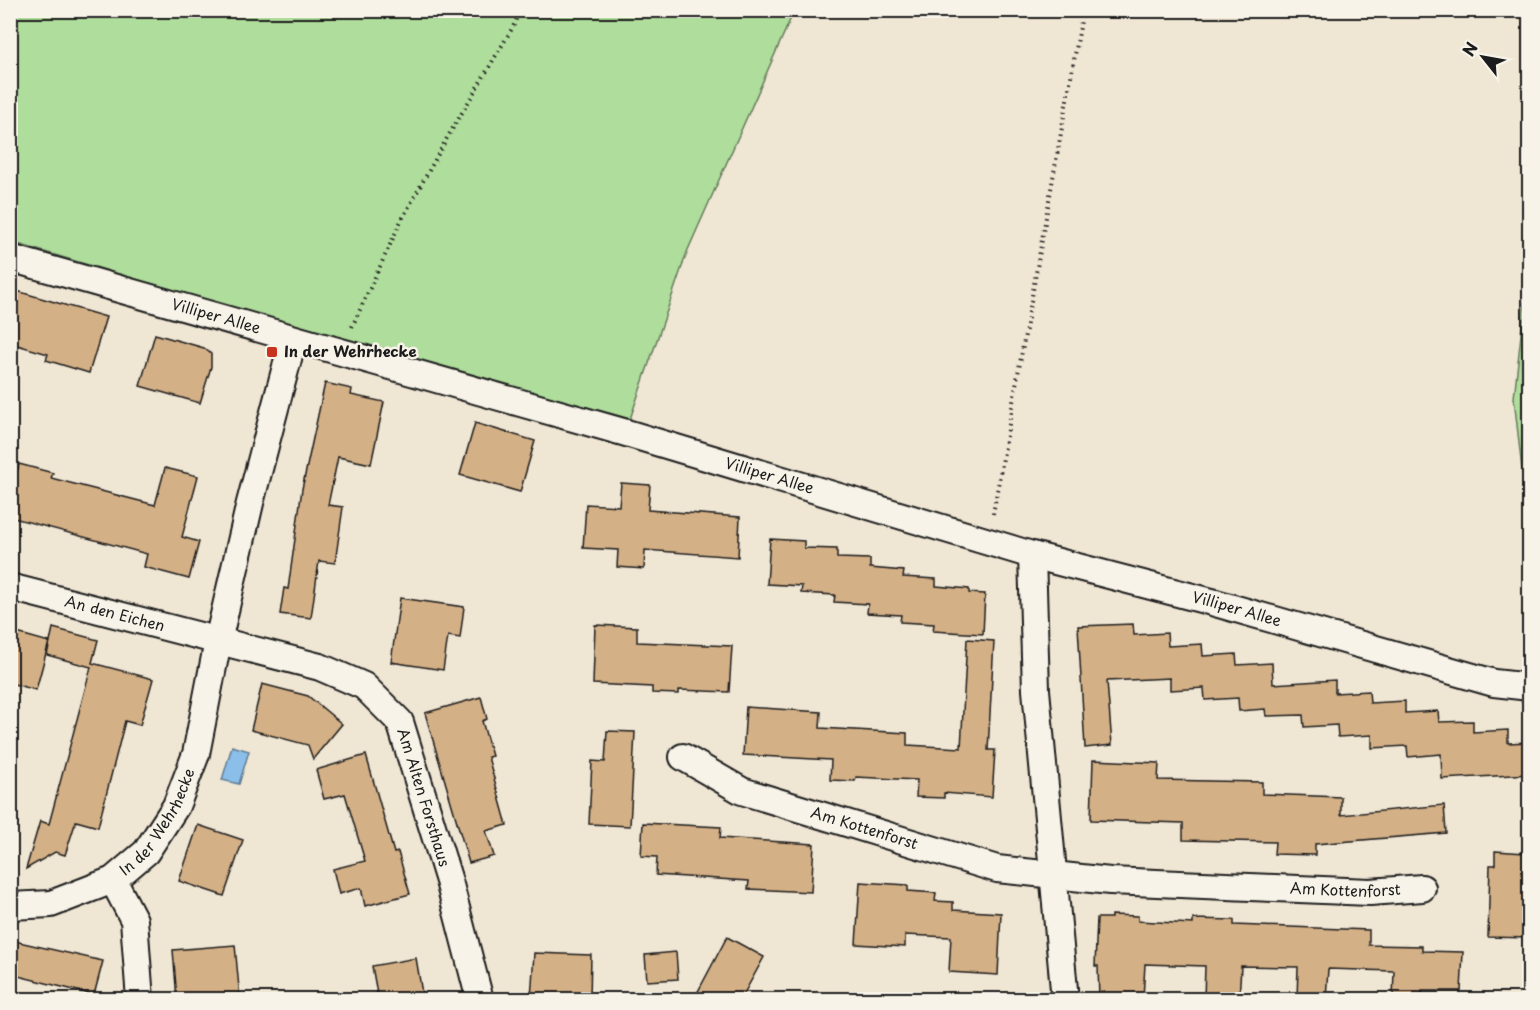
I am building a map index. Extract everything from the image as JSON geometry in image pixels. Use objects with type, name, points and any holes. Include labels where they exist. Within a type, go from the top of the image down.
[{"type":"street","name":"Villiper Allee","points":[[10,258],[623,432],[1032,555],[1212,602],[1494,683],[1530,687]]},
{"type":"street","name":"In der Wehrhecke","points":[[10,906],[51,904],[113,880],[146,852],[176,806],[196,754],[218,641],[250,503],[293,340]]},
{"type":"street","points":[[1032,555],[1036,690],[1065,999]]},
{"type":"street","name":"An den Eichen","points":[[10,587],[218,641]]},
{"type":"street","name":"Am Alten Forsthaus","points":[[218,641],[320,667],[356,682],[364,686],[400,722],[449,881],[480,999]]},
{"type":"street","name":"Am Kottenforst","points":[[683,757],[742,791],[997,869],[1110,880],[1370,892],[1422,888]]},
{"type":"street","points":[[113,880],[134,920],[140,999]]},
{"type":"path","points":[[341,352],[401,221],[513,27],[520,10]]},
{"type":"path","points":[[990,542],[999,475],[1083,10]]},
{"type":"green space","points":[[10,11],[794,11],[687,252],[630,419],[309,330],[11,242]]},
{"type":"green space","points":[[1529,262],[1530,532],[1514,398]]},
{"type":"water","points":[[232,746],[249,751],[239,784],[222,780]]},
{"type":"building","points":[[10,289],[106,317],[89,373],[46,360],[48,354],[10,343]]},
{"type":"building","points":[[155,334],[204,348],[211,354],[211,367],[200,403],[140,386]]},
{"type":"building","points":[[325,383],[352,389],[351,395],[384,402],[371,464],[338,457],[328,505],[343,507],[335,563],[319,561],[311,618],[280,614],[284,588],[288,589],[302,489]]},
{"type":"building","points":[[475,423],[535,441],[520,492],[460,475]]},
{"type":"building","points":[[19,464],[53,473],[51,478],[155,505],[165,468],[198,476],[182,537],[199,542],[189,579],[144,567],[147,554],[10,517],[10,467],[18,469]]},
{"type":"building","points":[[621,483],[650,485],[648,510],[740,517],[738,557],[645,550],[644,569],[617,567],[618,550],[583,548],[586,504],[619,506]]},
{"type":"building","points":[[770,539],[804,541],[804,548],[837,549],[837,558],[870,559],[870,568],[904,571],[903,577],[936,579],[936,586],[969,589],[969,593],[985,594],[983,634],[933,631],[934,624],[900,622],[901,615],[867,613],[868,604],[834,602],[835,595],[801,593],[802,586],[767,584]]},
{"type":"building","points":[[400,598],[464,607],[460,638],[448,636],[443,670],[391,662]]},
{"type":"building","points":[[1133,624],[1134,635],[1167,633],[1168,646],[1202,644],[1203,656],[1236,654],[1237,665],[1272,663],[1273,684],[1335,680],[1335,693],[1369,691],[1370,703],[1405,701],[1405,713],[1438,711],[1439,722],[1473,721],[1473,732],[1508,730],[1508,743],[1530,742],[1530,774],[1442,779],[1441,754],[1408,757],[1407,746],[1372,748],[1372,735],[1338,737],[1337,725],[1304,727],[1303,715],[1266,716],[1265,709],[1239,711],[1238,698],[1205,700],[1204,688],[1170,690],[1170,678],[1107,681],[1112,745],[1085,748],[1078,626]]},
{"type":"building","points":[[595,625],[637,627],[637,642],[732,646],[729,692],[679,690],[679,694],[652,693],[652,687],[593,684]]},
{"type":"building","points":[[53,628],[98,640],[92,663],[153,679],[140,725],[125,721],[98,827],[76,821],[65,855],[55,852],[26,869],[40,821],[49,824],[91,667],[47,655]]},
{"type":"building","points":[[10,631],[49,642],[36,690],[10,683]]},
{"type":"building","points":[[967,639],[994,641],[988,750],[995,750],[992,797],[944,793],[944,798],[916,797],[917,780],[856,777],[855,781],[830,780],[831,760],[743,755],[746,707],[821,712],[820,728],[907,733],[907,745],[961,748]]},
{"type":"building","points":[[262,684],[308,696],[342,724],[313,759],[308,745],[251,730]]},
{"type":"building","points":[[481,697],[487,719],[482,721],[492,756],[488,757],[507,825],[486,831],[494,856],[469,863],[425,713]]},
{"type":"building","points":[[607,731],[635,732],[630,826],[589,824],[592,761],[605,762]]},
{"type":"building","points":[[366,755],[394,853],[398,852],[410,894],[365,906],[361,888],[339,894],[333,869],[365,861],[345,794],[324,799],[316,770]]},
{"type":"building","points":[[1093,760],[1159,763],[1158,780],[1262,782],[1262,794],[1341,797],[1341,815],[1444,805],[1446,833],[1315,844],[1315,855],[1274,854],[1275,842],[1183,840],[1183,823],[1091,820]]},
{"type":"building","points":[[643,823],[721,827],[720,838],[814,844],[811,892],[748,889],[749,881],[656,875],[657,857],[641,856]]},
{"type":"building","points":[[198,825],[243,840],[224,896],[179,881]]},
{"type":"building","points":[[1495,851],[1525,853],[1525,866],[1529,866],[1530,881],[1530,938],[1488,937],[1490,865],[1495,865]]},
{"type":"building","points":[[860,882],[908,885],[908,891],[936,893],[935,901],[953,902],[953,910],[1001,913],[998,975],[949,972],[951,937],[905,935],[905,947],[856,944]]},
{"type":"building","points":[[1111,915],[1138,916],[1138,921],[1193,924],[1193,919],[1234,920],[1234,925],[1369,930],[1369,945],[1422,946],[1422,951],[1463,952],[1461,991],[1422,991],[1422,999],[1393,999],[1394,971],[1328,969],[1326,999],[1297,999],[1298,967],[1241,966],[1239,999],[1204,999],[1205,966],[1145,964],[1143,999],[1099,999],[1098,966],[1095,966],[1097,918],[1111,918]]},
{"type":"building","points":[[727,937],[764,957],[741,999],[694,999]]},
{"type":"building","points":[[10,940],[103,961],[94,995],[10,974]]},
{"type":"building","points":[[235,945],[240,999],[177,999],[173,950]]},
{"type":"building","points":[[676,952],[678,979],[647,981],[645,955]]},
{"type":"building","points":[[534,953],[591,955],[590,999],[531,999]]},
{"type":"building","points":[[416,958],[423,999],[378,999],[372,966]]},
{"type":"place","name":"In der Wehrhecke","points":[[272,352]]}]
